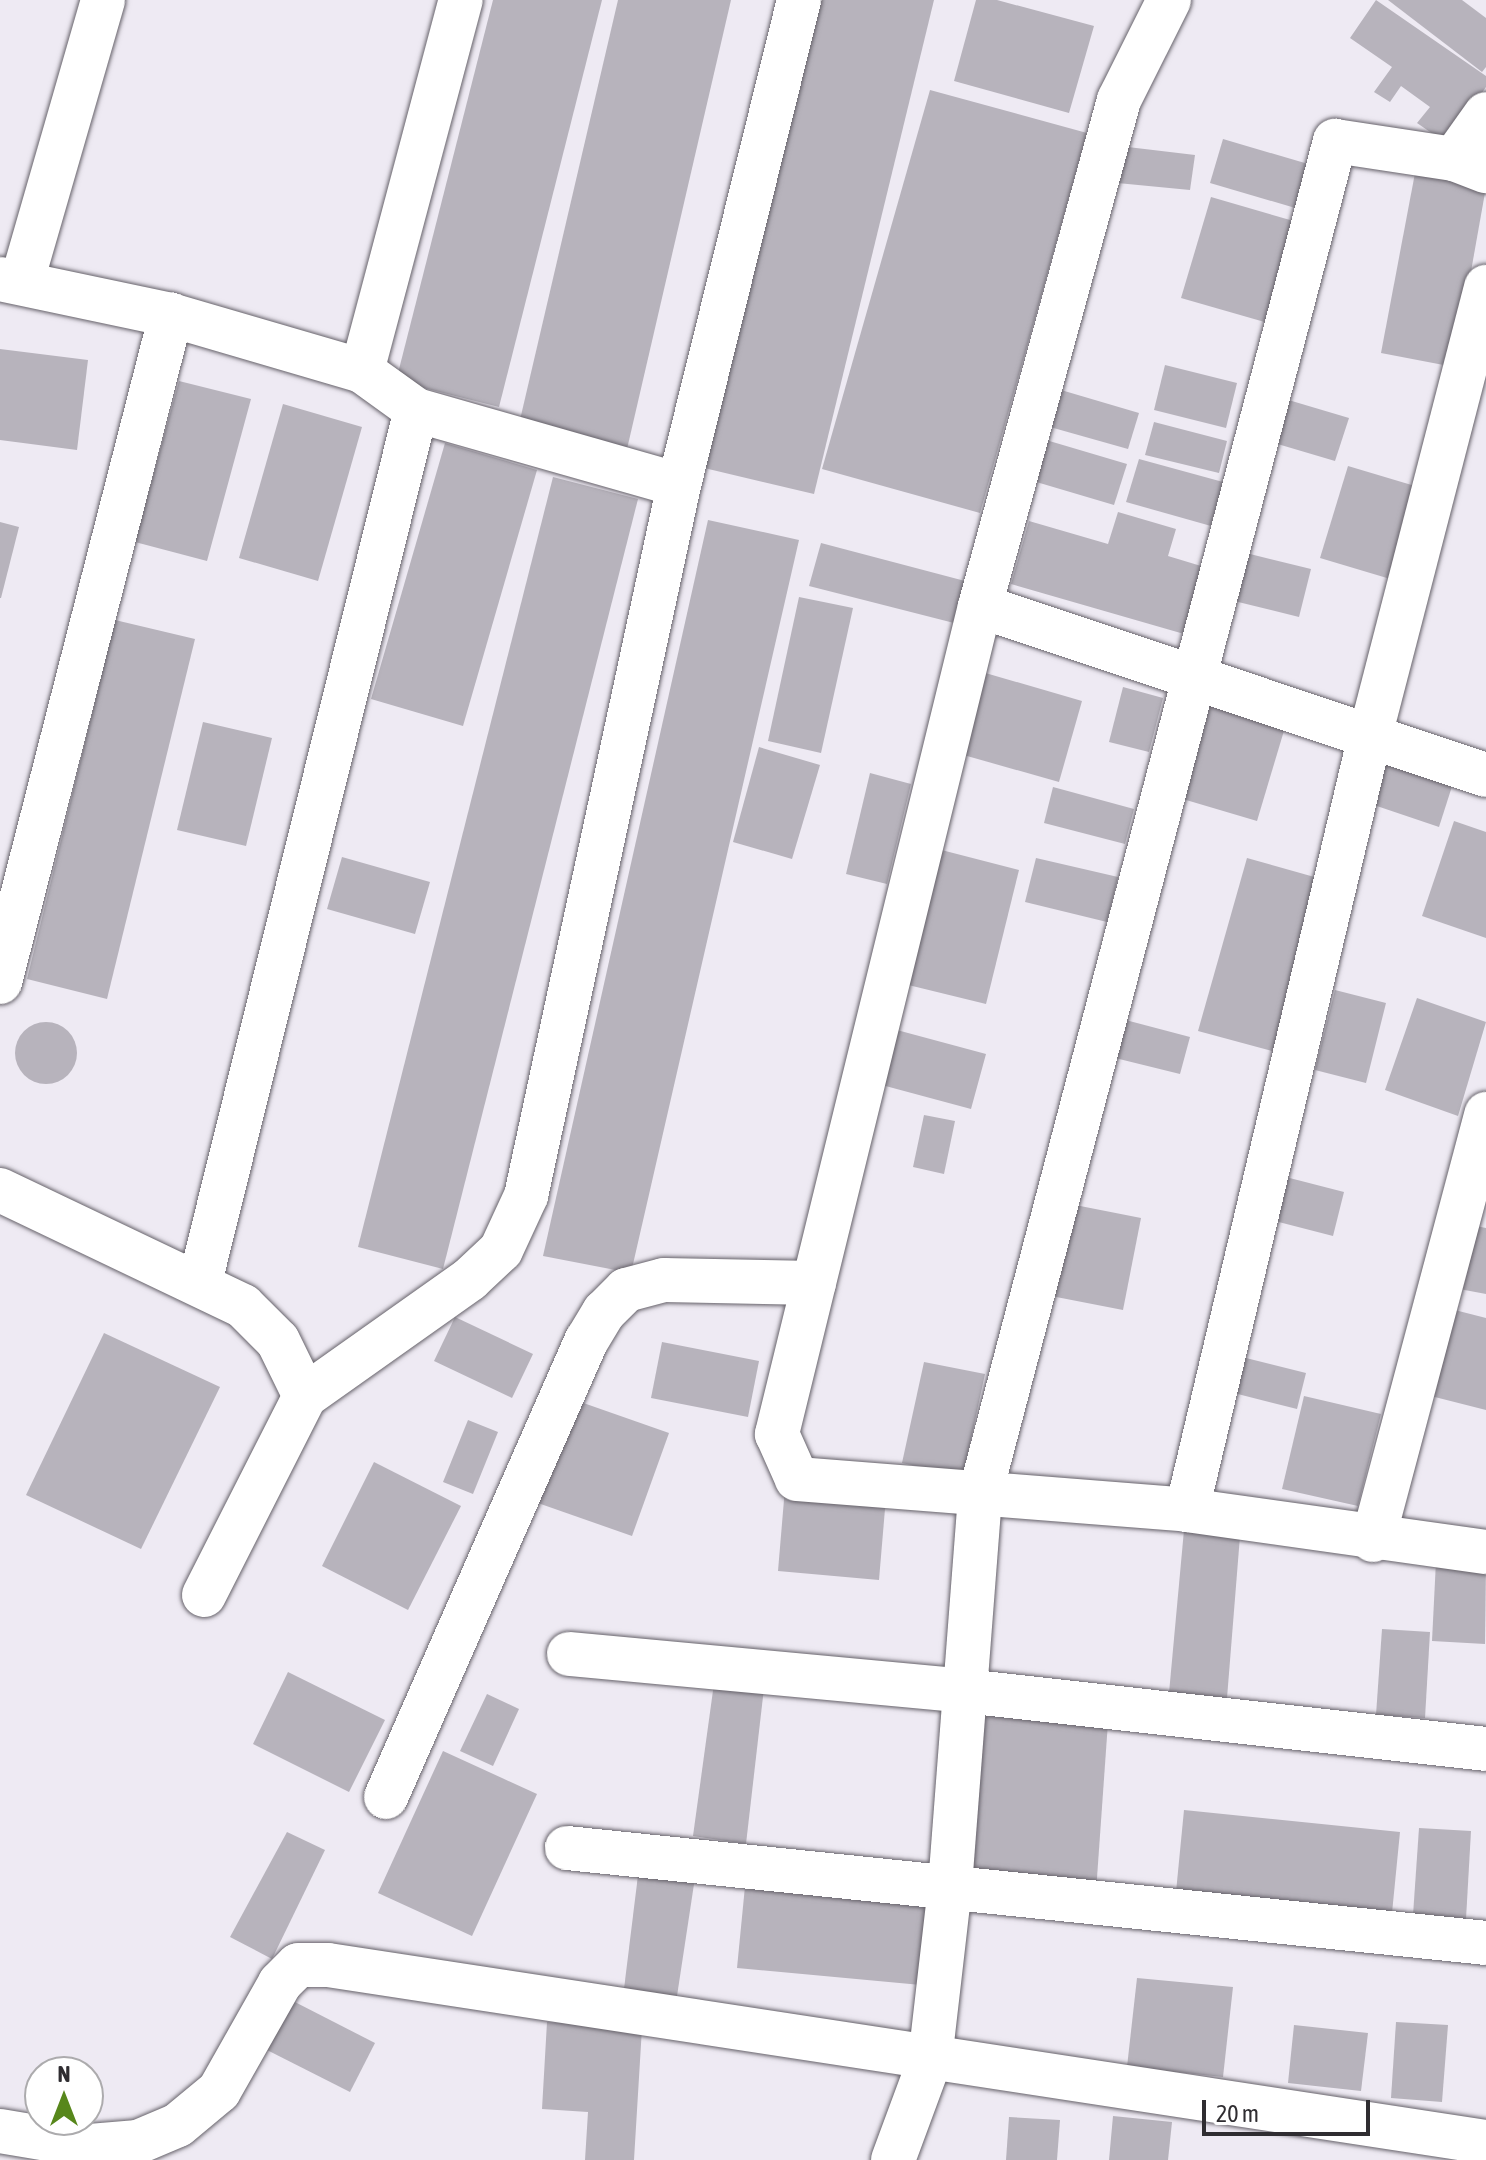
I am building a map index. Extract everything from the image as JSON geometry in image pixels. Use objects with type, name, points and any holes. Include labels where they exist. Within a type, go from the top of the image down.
[{"type":"street","points":[[103,0],[11,280],[171,315],[362,371],[416,410],[679,485]]},
{"type":"street","points":[[362,371],[461,0]]},
{"type":"street","points":[[204,1595],[305,1396],[470,1279],[501,1250],[526,1196],[679,485],[799,0]]},
{"type":"street","points":[[1169,0],[1119,100],[980,606],[777,1434],[797,1479],[1187,1510],[1373,1540],[1486,1552]]},
{"type":"street","points":[[893,2160],[930,2060],[950,1886],[980,1495],[1335,141],[1470,165],[1486,114]]},
{"type":"street","points":[[1187,1510],[1370,736],[1486,287]]},
{"type":"street","points":[[0,982],[171,315]]},
{"type":"street","points":[[200,1282],[416,410]]},
{"type":"street","points":[[980,606],[1196,674],[1486,775]]},
{"type":"street","points":[[1373,1540],[1486,1114]]},
{"type":"street","points":[[0,1190],[200,1282],[243,1306],[278,1341],[305,1396]]},
{"type":"street","points":[[386,1797],[580,1354],[604,1312],[626,1290],[664,1280],[814,1283]]},
{"type":"street","points":[[569,1654],[965,1691],[1486,1749]]},
{"type":"street","points":[[567,1848],[1486,1943]]},
{"type":"street","points":[[6,2142],[90,2146],[138,2142],[178,2125],[219,2091],[280,1983],[298,1965],[328,1965],[930,2060],[1486,2142]]},
{"type":"building","points":[[493,0],[602,0],[499,407],[396,381]]},
{"type":"building","points":[[618,0],[731,0],[624,462],[516,437]]},
{"type":"building","points":[[814,0],[934,0],[814,494],[700,467]]},
{"type":"building","points":[[976,0],[997,0],[1094,26],[1069,113],[954,81]]},
{"type":"building","points":[[1376,0],[1486,76],[1486,87],[1446,143],[1417,123],[1430,107],[1401,86],[1390,102],[1374,92],[1392,67],[1350,38]]},
{"type":"building","points":[[1388,0],[1462,0],[1486,18],[1486,67],[1482,72]]},
{"type":"building","points":[[930,90],[1087,133],[980,513],[822,469]]},
{"type":"building","points":[[1223,139],[1315,166],[1302,210],[1210,183]]},
{"type":"building","points":[[1111,145],[1195,155],[1190,190],[1107,182]]},
{"type":"building","points":[[1415,173],[1486,187],[1454,367],[1381,353]]},
{"type":"building","points":[[1211,197],[1297,222],[1268,323],[1181,298]]},
{"type":"building","points":[[0,349],[88,360],[77,450],[0,440]]},
{"type":"building","points":[[1165,365],[1237,383],[1226,428],[1154,410]]},
{"type":"building","points":[[179,381],[251,399],[207,561],[135,542]]},
{"type":"building","points":[[1061,390],[1139,413],[1128,449],[1050,427]]},
{"type":"building","points":[[1275,396],[1349,418],[1335,461],[1261,439]]},
{"type":"building","points":[[283,404],[362,427],[318,581],[239,558]]},
{"type":"building","points":[[1154,422],[1227,441],[1219,473],[1145,455]]},
{"type":"building","points":[[1046,440],[1127,464],[1114,505],[1033,481]]},
{"type":"building","points":[[445,443],[537,470],[463,726],[371,699]]},
{"type":"building","points":[[1139,459],[1223,482],[1211,526],[1126,502]]},
{"type":"building","points":[[1348,466],[1425,489],[1397,581],[1320,558]]},
{"type":"building","points":[[553,477],[638,499],[443,1269],[358,1247]]},
{"type":"building","points":[[1118,512],[1176,529],[1168,556],[1211,569],[1191,636],[1011,584],[1029,521],[1108,544]]},
{"type":"building","points":[[708,520],[799,540],[631,1273],[543,1256]]},
{"type":"building","points":[[0,522],[19,527],[1,598],[0,598]]},
{"type":"building","points":[[821,543],[965,581],[954,623],[809,586]]},
{"type":"building","points":[[1242,552],[1311,569],[1299,617],[1230,600]]},
{"type":"building","points":[[799,597],[853,608],[821,753],[768,741]]},
{"type":"building","points":[[115,620],[195,639],[107,999],[27,979]]},
{"type":"building","points":[[982,672],[1082,701],[1059,782],[960,754]]},
{"type":"building","points":[[1123,687],[1163,698],[1149,752],[1109,742]]},
{"type":"building","points":[[1205,700],[1286,724],[1257,821],[1176,797]]},
{"type":"building","points":[[203,722],[272,738],[246,846],[177,830]]},
{"type":"building","points":[[759,747],[820,765],[792,859],[733,842]]},
{"type":"building","points":[[1379,752],[1455,777],[1439,827],[1362,801]]},
{"type":"building","points":[[870,773],[911,784],[887,884],[846,874]]},
{"type":"building","points":[[1053,787],[1134,809],[1125,844],[1044,823]]},
{"type":"building","points":[[1454,821],[1486,832],[1486,938],[1422,916]]},
{"type":"building","points":[[926,846],[1019,870],[986,1004],[892,981]]},
{"type":"building","points":[[342,857],[430,882],[415,934],[327,909]]},
{"type":"building","points":[[1036,858],[1118,877],[1107,922],[1025,902]]},
{"type":"building","points":[[1247,858],[1325,880],[1276,1052],[1198,1031]]},
{"type":"building","points":[[1335,990],[1386,1003],[1366,1083],[1315,1070]]},
{"type":"building","points":[[1417,998],[1486,1022],[1458,1116],[1385,1090]]},
{"type":"building","points":[[1118,1018],[1190,1037],[1180,1074],[1107,1056]]},
{"type":"building","points":[[46,1022],[58,1024],[68,1031],[75,1041],[75,1065],[68,1075],[58,1082],[46,1084],[34,1082],[24,1075],[17,1065],[15,1053],[17,1041],[24,1031],[34,1024]]},
{"type":"building","points":[[882,1026],[986,1054],[971,1109],[867,1081]]},
{"type":"building","points":[[924,1115],[955,1121],[944,1174],[913,1167]]},
{"type":"building","points":[[1278,1175],[1344,1192],[1333,1236],[1267,1219]]},
{"type":"building","points":[[1065,1203],[1141,1218],[1123,1310],[1046,1295]]},
{"type":"building","points":[[1466,1224],[1486,1228],[1486,1294],[1454,1288]]},
{"type":"building","points":[[1443,1307],[1486,1318],[1486,1410],[1423,1394]]},
{"type":"building","points":[[455,1317],[533,1354],[512,1398],[434,1361]]},
{"type":"building","points":[[104,1333],[220,1387],[141,1549],[26,1495]]},
{"type":"building","points":[[662,1342],[759,1361],[748,1417],[651,1398]]},
{"type":"building","points":[[1234,1355],[1306,1373],[1297,1409],[1226,1391]]},
{"type":"building","points":[[924,1362],[985,1374],[963,1476],[902,1463]]},
{"type":"building","points":[[1304,1396],[1381,1414],[1358,1506],[1282,1489]]},
{"type":"building","points":[[572,1399],[669,1433],[632,1536],[535,1502]]},
{"type":"building","points":[[468,1420],[498,1432],[473,1494],[443,1482]]},
{"type":"building","points":[[374,1462],[461,1506],[408,1610],[322,1566]]},
{"type":"building","points":[[785,1488],[886,1497],[879,1580],[778,1571]]},
{"type":"building","points":[[1184,1530],[1240,1536],[1227,1698],[1169,1693]]},
{"type":"building","points":[[1436,1561],[1486,1563],[1485,1644],[1432,1641]]},
{"type":"building","points":[[1382,1629],[1430,1632],[1425,1718],[1376,1715]]},
{"type":"building","points":[[288,1672],[385,1720],[349,1792],[253,1744]]},
{"type":"building","points":[[715,1676],[764,1688],[746,1844],[693,1836]]},
{"type":"building","points":[[487,1694],[519,1709],[493,1766],[460,1751]]},
{"type":"building","points":[[972,1699],[1109,1708],[1096,1892],[959,1882]]},
{"type":"building","points":[[443,1751],[537,1794],[472,1936],[378,1893]]},
{"type":"building","points":[[1184,1810],[1400,1832],[1392,1913],[1176,1892]]},
{"type":"building","points":[[1419,1828],[1471,1831],[1466,1919],[1413,1915]]},
{"type":"building","points":[[287,1832],[325,1850],[272,1959],[230,1937]]},
{"type":"building","points":[[639,1867],[696,1871],[677,1996],[623,1997]]},
{"type":"building","points":[[746,1876],[930,1893],[921,1985],[737,1968]]},
{"type":"building","points":[[1137,1978],[1233,1987],[1223,2077],[1127,2067]]},
{"type":"building","points":[[291,2000],[375,2043],[350,2092],[265,2049]]},
{"type":"building","points":[[547,2022],[642,2028],[634,2160],[585,2160],[588,2112],[542,2109]]},
{"type":"building","points":[[1396,2022],[1448,2025],[1442,2102],[1391,2098]]},
{"type":"building","points":[[1294,2025],[1368,2033],[1361,2091],[1288,2083]]},
{"type":"building","points":[[1113,2116],[1172,2122],[1168,2160],[1109,2160]]},
{"type":"building","points":[[1009,2117],[1060,2120],[1057,2160],[1006,2160]]}]
